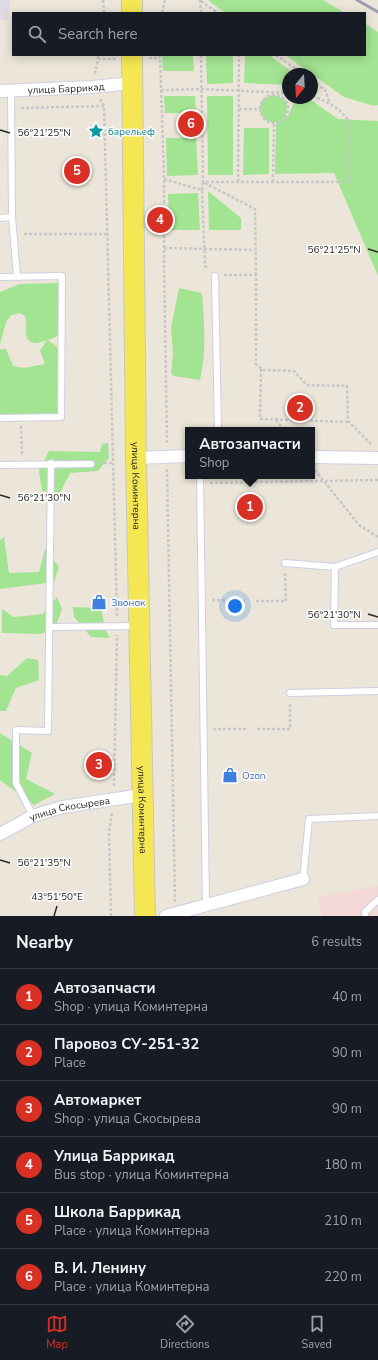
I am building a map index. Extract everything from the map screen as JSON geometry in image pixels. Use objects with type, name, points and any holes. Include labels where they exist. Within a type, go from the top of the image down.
[{"type":"main road","points":[[132,0],[132,12]]},
{"type":"main road","name":"улица Коминтерна","points":[[132,56],[136,458],[145,916]]},
{"type":"street","name":"улица Баррикад","points":[[6,91],[92,87],[132,83]]},
{"type":"street","points":[[136,458],[185,456]]},
{"type":"street","points":[[315,457],[378,458]]},
{"type":"street","name":"улица Скосырева","points":[[0,834],[33,816],[62,808],[142,795]]},
{"type":"street","points":[[170,915],[303,879]]},
{"type":"lane","points":[[6,91],[11,108],[12,217],[17,276]]},
{"type":"lane","points":[[0,218],[12,217]]},
{"type":"lane","points":[[0,277],[62,276],[61,417],[0,418]]},
{"type":"lane","points":[[215,276],[218,427]]},
{"type":"lane","points":[[33,816],[16,784],[16,730],[48,731],[51,463]]},
{"type":"lane","points":[[0,465],[51,463],[91,464]]},
{"type":"lane","points":[[200,479],[206,905]]},
{"type":"lane","points":[[285,563],[335,567],[378,552]]},
{"type":"lane","points":[[335,567],[334,625],[378,625]]},
{"type":"lane","points":[[49,627],[139,626]]},
{"type":"lane","points":[[290,693],[378,691]]},
{"type":"lane","points":[[303,879],[309,819],[378,816]]},
{"type":"lane","points":[[365,916],[365,912],[378,900]]},
{"type":"path","points":[[104,0],[104,12]]},
{"type":"path","points":[[162,12],[165,0]]},
{"type":"path","points":[[200,0],[201,12]]},
{"type":"path","points":[[200,0],[217,12]]},
{"type":"path","points":[[111,916],[109,833],[114,799],[117,626],[104,106],[92,87],[98,59],[132,56],[160,56],[164,180],[170,915]]},
{"type":"path","points":[[201,56],[202,190],[205,266],[215,276],[256,275]]},
{"type":"path","points":[[238,182],[239,56]]},
{"type":"path","points":[[277,56],[294,68]]},
{"type":"path","points":[[318,85],[325,90],[330,103]]},
{"type":"path","points":[[161,90],[202,89],[282,93]]},
{"type":"path","points":[[273,94],[285,101],[287,110],[283,119],[274,123],[266,120],[260,114],[262,101],[273,94]]},
{"type":"path","points":[[203,182],[348,182],[349,121],[344,114],[330,103],[318,98]]},
{"type":"path","points":[[11,108],[104,106]]},
{"type":"path","points":[[238,109],[260,109]]},
{"type":"path","points":[[273,182],[274,123]]},
{"type":"path","points":[[164,180],[202,190]]},
{"type":"path","points":[[203,182],[255,209],[256,364],[263,370],[294,371],[307,385],[348,386],[348,421],[373,446]]},
{"type":"path","points":[[14,234],[107,234]]},
{"type":"path","points":[[164,248],[255,250]]},
{"type":"path","points":[[261,369],[260,419],[349,422]]},
{"type":"path","points":[[21,418],[23,464]]},
{"type":"path","points":[[276,420],[282,427]]},
{"type":"path","points":[[315,470],[359,525],[378,537]]},
{"type":"path","points":[[210,482],[378,480]]},
{"type":"path","points":[[256,601],[286,601],[285,563]]},
{"type":"path","points":[[211,600],[245,601]]},
{"type":"path","points":[[256,729],[290,729],[290,693]]},
{"type":"path","points":[[213,728],[247,729]]},
{"type":"shaded area","points":[[0,0],[10,0],[8,20],[0,20]]},
{"type":"shaded area","points":[[378,886],[378,916],[322,916],[318,897]]},
{"type":"green space","points":[[208,0],[323,0],[343,12],[225,12]]},
{"type":"green space","points":[[366,25],[378,32],[378,105],[374,106],[344,97],[318,78],[318,68],[303,68],[286,56],[366,56]]},
{"type":"green space","points":[[162,56],[193,56],[194,71],[163,71]]},
{"type":"green space","points":[[206,56],[233,56],[233,83],[207,84]]},
{"type":"green space","points":[[245,56],[270,56],[287,68],[282,68],[282,85],[244,83]]},
{"type":"green space","points":[[273,95],[282,98],[282,104],[286,104],[287,107],[284,119],[288,116],[293,104],[317,104],[338,119],[378,121],[378,276],[334,173],[275,174],[276,124],[278,122],[271,122],[262,116],[260,106],[266,97]]},
{"type":"green space","points":[[164,96],[195,96],[196,113],[165,113]]},
{"type":"green space","points":[[207,96],[233,96],[233,175],[208,175]]},
{"type":"green space","points":[[244,128],[269,128],[269,174],[243,175]]},
{"type":"green space","points":[[166,138],[196,138],[198,175],[167,176]]},
{"type":"green space","points":[[208,191],[241,218],[241,230],[209,230]]},
{"type":"green space","points":[[198,193],[200,230],[169,230],[168,194]]},
{"type":"green space","points":[[58,283],[58,336],[48,340],[57,347],[60,361],[63,419],[0,420],[0,349],[6,349],[13,366],[24,368],[45,364],[40,350],[47,340],[33,343],[28,340],[26,332],[26,319],[25,316],[20,313],[11,315],[6,322],[0,345],[0,292],[20,284]]},
{"type":"green space","points":[[179,288],[202,293],[204,358],[200,380],[174,376],[171,373],[173,353],[171,328]]},
{"type":"green space","points":[[108,443],[109,458],[98,471],[70,473],[60,493],[42,491],[39,471],[49,451],[100,452],[102,444]]},
{"type":"green space","points":[[4,537],[9,573],[39,572],[45,549],[59,567],[54,582],[0,589],[0,540]]},
{"type":"green space","points":[[57,597],[62,609],[54,631],[39,634],[2,633],[2,609],[14,617],[43,614]]},
{"type":"green space","points":[[73,607],[101,608],[105,627],[110,638],[91,637],[74,617]]},
{"type":"green space","points":[[27,658],[38,660],[39,680],[16,688],[6,711],[0,711],[0,675],[7,676]]},
{"type":"green space","points":[[0,733],[32,753],[26,779],[55,794],[34,805],[0,781]]},
{"type":"railway","points":[[357,0],[378,12]]},
{"type":"place","name":"В. И. Ленину","points":[[191,124]]},
{"type":"place","name":"барельеф","points":[[96,131]]},
{"type":"place","name":"Школа Баррикад","points":[[77,171]]},
{"type":"place","name":"Улица Баррикад","points":[[160,220]]},
{"type":"place","name":"Паровоз СУ-251-32","points":[[300,408]]},
{"type":"place","name":"Автозапчасти","points":[[250,507]]},
{"type":"place","name":"Звонок","points":[[99,602]]},
{"type":"place","name":"Автомаркет","points":[[99,765]]},
{"type":"place","name":"Ozon","points":[[230,775]]}]
